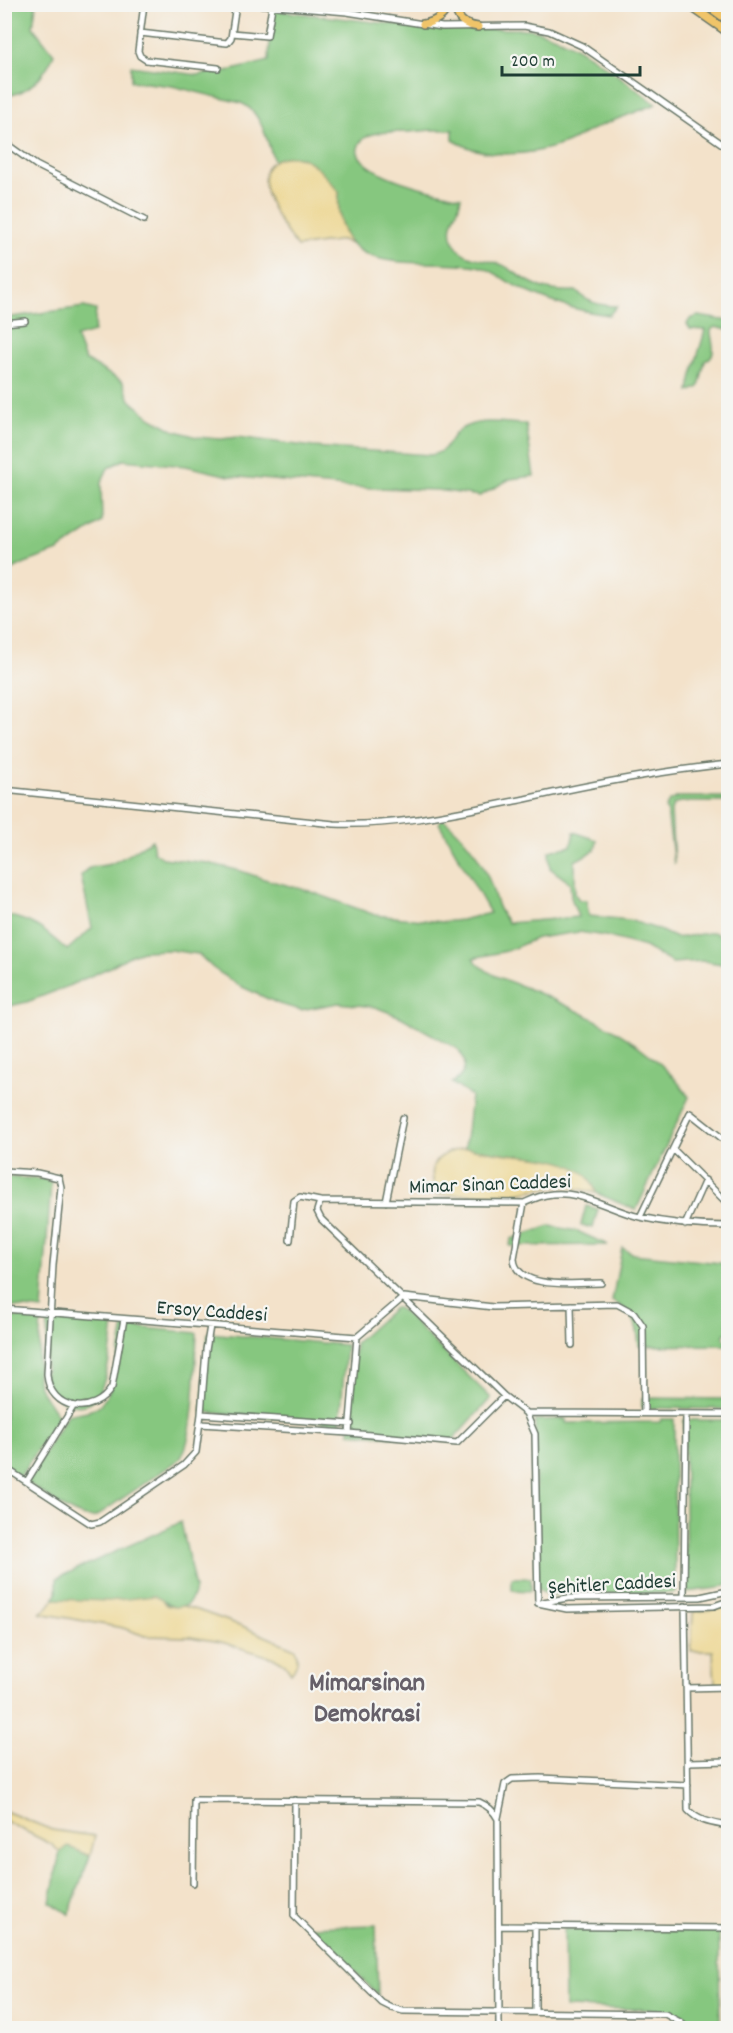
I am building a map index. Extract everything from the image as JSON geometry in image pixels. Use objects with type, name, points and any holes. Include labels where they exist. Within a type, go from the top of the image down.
[{"type":"highway","points":[[688,4],[729,32]]},
{"type":"highway","points":[[706,4],[729,20]]},
{"type":"main road","points":[[423,24],[443,15],[448,4]]},
{"type":"main road","points":[[456,4],[457,14],[461,21],[478,27]]},
{"type":"street","points":[[144,4],[138,51],[140,56],[146,60],[218,68]]},
{"type":"street","points":[[140,33],[225,43],[230,41],[236,4]]},
{"type":"street","points":[[254,4],[347,12],[442,27],[532,27],[567,37],[729,148]]},
{"type":"street","points":[[347,12],[348,4]]},
{"type":"street","points":[[232,33],[267,36],[272,7]]},
{"type":"street","points":[[4,142],[36,165],[144,220]]},
{"type":"street","points":[[4,323],[25,321]]},
{"type":"street","points":[[4,790],[334,824],[368,825],[436,817],[645,776],[729,764]]},
{"type":"street","points":[[640,1217],[690,1113],[729,1143]]},
{"type":"street","points":[[386,1202],[403,1118]]},
{"type":"street","points":[[673,1149],[729,1204]]},
{"type":"street","points":[[4,1171],[37,1173],[59,1178],[61,1187],[48,1382],[56,1397],[73,1407],[94,1404],[105,1397],[110,1391],[124,1319]]},
{"type":"street","points":[[685,1225],[705,1180]]},
{"type":"street","name":"Mimar Sinan Caddesi","points":[[290,1240],[295,1200],[300,1197],[320,1201],[524,1203],[546,1195],[573,1195],[588,1198],[640,1217],[685,1225],[729,1226]]},
{"type":"street","points":[[320,1201],[317,1211],[321,1219],[504,1396],[526,1413],[535,1434],[538,1603]]},
{"type":"street","points":[[524,1203],[514,1258],[514,1264],[519,1272],[542,1283],[601,1283]]},
{"type":"street","points":[[350,1433],[357,1337],[404,1297],[492,1307],[617,1304],[631,1310],[643,1326],[644,1413]]},
{"type":"street","points":[[571,1305],[572,1345]]},
{"type":"street","name":"Ersoy Caddesi","points":[[4,1309],[357,1337]]},
{"type":"street","points":[[4,1467],[91,1524],[100,1521],[184,1466],[196,1452],[210,1326]]},
{"type":"street","points":[[200,1424],[350,1433],[457,1443],[504,1396]]},
{"type":"street","points":[[27,1481],[73,1407]]},
{"type":"street","points":[[526,1413],[729,1414]]},
{"type":"street","points":[[201,1414],[351,1424]]},
{"type":"street","points":[[684,1596],[686,1414]]},
{"type":"street","name":"Şehitler Caddesi","points":[[538,1603],[568,1598],[700,1597],[729,1591]]},
{"type":"street","name":"Şehitler Caddesi","points":[[538,1603],[567,1609],[714,1606],[729,1600]]},
{"type":"street","points":[[686,1606],[688,1810],[695,1817],[704,1821],[729,1827]]},
{"type":"street","points":[[687,1688],[729,1687]]},
{"type":"street","points":[[688,1761],[729,1761]]},
{"type":"street","points":[[499,2028],[498,1819],[505,1784],[513,1779],[540,1778],[688,1785]]},
{"type":"street","points":[[193,1883],[194,1800],[479,1802],[494,1811],[498,1819]]},
{"type":"street","points":[[296,1800],[294,1916],[382,2002],[392,2008],[403,2011],[665,2014],[681,2022],[687,2028]]},
{"type":"street","points":[[499,1926],[729,1928]]},
{"type":"street","points":[[535,1926],[535,2012]]},
{"type":"green space","points":[[4,5],[36,5],[33,27],[54,54],[46,69],[35,82],[22,92],[5,96]]},
{"type":"green space","points":[[271,10],[434,29],[529,29],[545,33],[579,49],[656,104],[600,126],[566,143],[538,151],[509,154],[480,151],[453,140],[453,130],[372,134],[365,137],[358,149],[360,157],[378,172],[406,183],[461,197],[451,228],[453,240],[461,252],[503,265],[540,287],[576,291],[595,303],[617,306],[609,315],[585,311],[540,297],[481,267],[410,263],[386,260],[366,254],[350,242],[341,222],[339,192],[319,169],[304,159],[285,157],[274,161],[263,128],[248,107],[241,103],[172,86],[131,81],[131,66],[198,75],[269,61]]},
{"type":"green space","points":[[84,307],[96,310],[94,332],[76,337],[85,360],[123,382],[130,400],[150,417],[173,430],[197,437],[221,439],[238,437],[313,447],[430,455],[446,447],[457,432],[468,425],[484,422],[526,424],[534,476],[510,479],[480,496],[437,490],[346,487],[229,476],[186,466],[123,460],[108,468],[101,483],[102,522],[58,551],[5,573],[5,318]]},
{"type":"green space","points":[[698,316],[728,321],[728,330],[715,327],[711,330],[712,355],[705,361],[699,387],[689,392],[705,330],[690,329],[687,324],[690,319]]},
{"type":"green space","points":[[678,797],[728,797],[728,802],[680,802],[673,805],[671,811],[674,864],[665,809],[669,801]]},
{"type":"green space","points":[[442,818],[463,837],[474,852],[488,877],[500,911],[508,923],[578,917],[571,897],[570,883],[550,868],[549,851],[571,846],[574,832],[597,840],[595,850],[575,861],[575,894],[579,900],[586,900],[589,916],[629,920],[676,938],[714,932],[721,937],[728,938],[728,965],[704,961],[672,963],[645,947],[605,936],[579,932],[537,938],[507,951],[473,958],[492,974],[573,1009],[617,1032],[657,1061],[689,1097],[636,1210],[596,1193],[591,1182],[583,1174],[563,1163],[465,1148],[471,1096],[452,1083],[461,1076],[463,1071],[464,1062],[460,1052],[401,1017],[375,1007],[338,1003],[301,1010],[279,1004],[238,985],[213,968],[198,954],[170,950],[143,951],[131,955],[66,987],[27,1002],[5,1007],[5,915],[25,920],[39,927],[67,950],[92,928],[81,876],[84,872],[125,857],[152,840],[154,852],[163,858],[208,863],[241,871],[309,891],[375,915],[442,922],[490,913],[439,823]]},
{"type":"green space","points":[[4,1177],[44,1179],[51,1183],[42,1310],[5,1306]]},
{"type":"green space","points":[[586,1206],[598,1209],[593,1228],[581,1225]]},
{"type":"green space","points":[[550,1226],[577,1231],[608,1245],[510,1246],[511,1239]]},
{"type":"green space","points":[[622,1248],[633,1254],[721,1263],[728,1271],[728,1332],[724,1334],[724,1339],[728,1341],[728,1345],[639,1346],[637,1330],[630,1314],[612,1301]]},
{"type":"green space","points":[[394,1308],[402,1311],[491,1398],[451,1442],[350,1433],[355,1343]]},
{"type":"green space","points":[[4,1316],[41,1319],[37,1380],[58,1417],[20,1477],[5,1467]]},
{"type":"green space","points":[[48,1320],[114,1325],[104,1381],[90,1402],[79,1406],[65,1402],[49,1390],[45,1378]]},
{"type":"green space","points":[[124,1326],[197,1333],[194,1399],[189,1434],[180,1459],[95,1517],[88,1517],[70,1511],[27,1482],[67,1415],[95,1408],[108,1394]]},
{"type":"green space","points":[[208,1333],[346,1345],[340,1423],[202,1412]]},
{"type":"green space","points":[[642,1398],[728,1399],[728,1409],[642,1408]]},
{"type":"green space","points":[[566,1419],[566,1423],[660,1422],[661,1419],[674,1419],[675,1593],[548,1595],[536,1587],[535,1421]]},
{"type":"green space","points":[[684,1420],[728,1420],[728,1584],[719,1588],[686,1592]]},
{"type":"green space","points":[[181,1522],[195,1588],[192,1599],[186,1605],[174,1607],[153,1597],[104,1602],[54,1599],[57,1592],[57,1578]]},
{"type":"green space","points":[[512,1578],[531,1578],[531,1591],[512,1590]]},
{"type":"green space","points":[[67,1846],[90,1856],[69,1914],[50,1902],[60,1852]]},
{"type":"green space","points":[[376,1925],[378,1995],[310,1927]]},
{"type":"green space","points":[[564,1929],[719,1931],[720,2028],[691,2028],[678,2016],[664,2010],[565,2007]]},
{"type":"sand","points":[[293,156],[314,165],[339,192],[340,219],[350,244],[343,240],[297,247],[281,224],[267,194],[264,180],[267,168],[276,160]]},
{"type":"sand","points":[[465,1148],[564,1163],[584,1174],[596,1193],[554,1186],[513,1194],[437,1195],[432,1176],[435,1162],[446,1154]]},
{"type":"sand","points":[[154,1596],[166,1605],[183,1606],[203,1612],[295,1649],[297,1658],[295,1667],[291,1673],[285,1664],[277,1659],[221,1642],[190,1637],[145,1636],[123,1628],[40,1613],[54,1599],[108,1601]]},
{"type":"sand","points":[[728,1607],[728,1683],[715,1684],[713,1651],[691,1651],[693,1612]]},
{"type":"sand","points":[[5,1811],[52,1830],[95,1836],[90,1856],[67,1846],[60,1852],[51,1844],[5,1821]]},
{"type":"district","name":"Mimarsinan Demokrasi","points":[[367,1696]]}]
